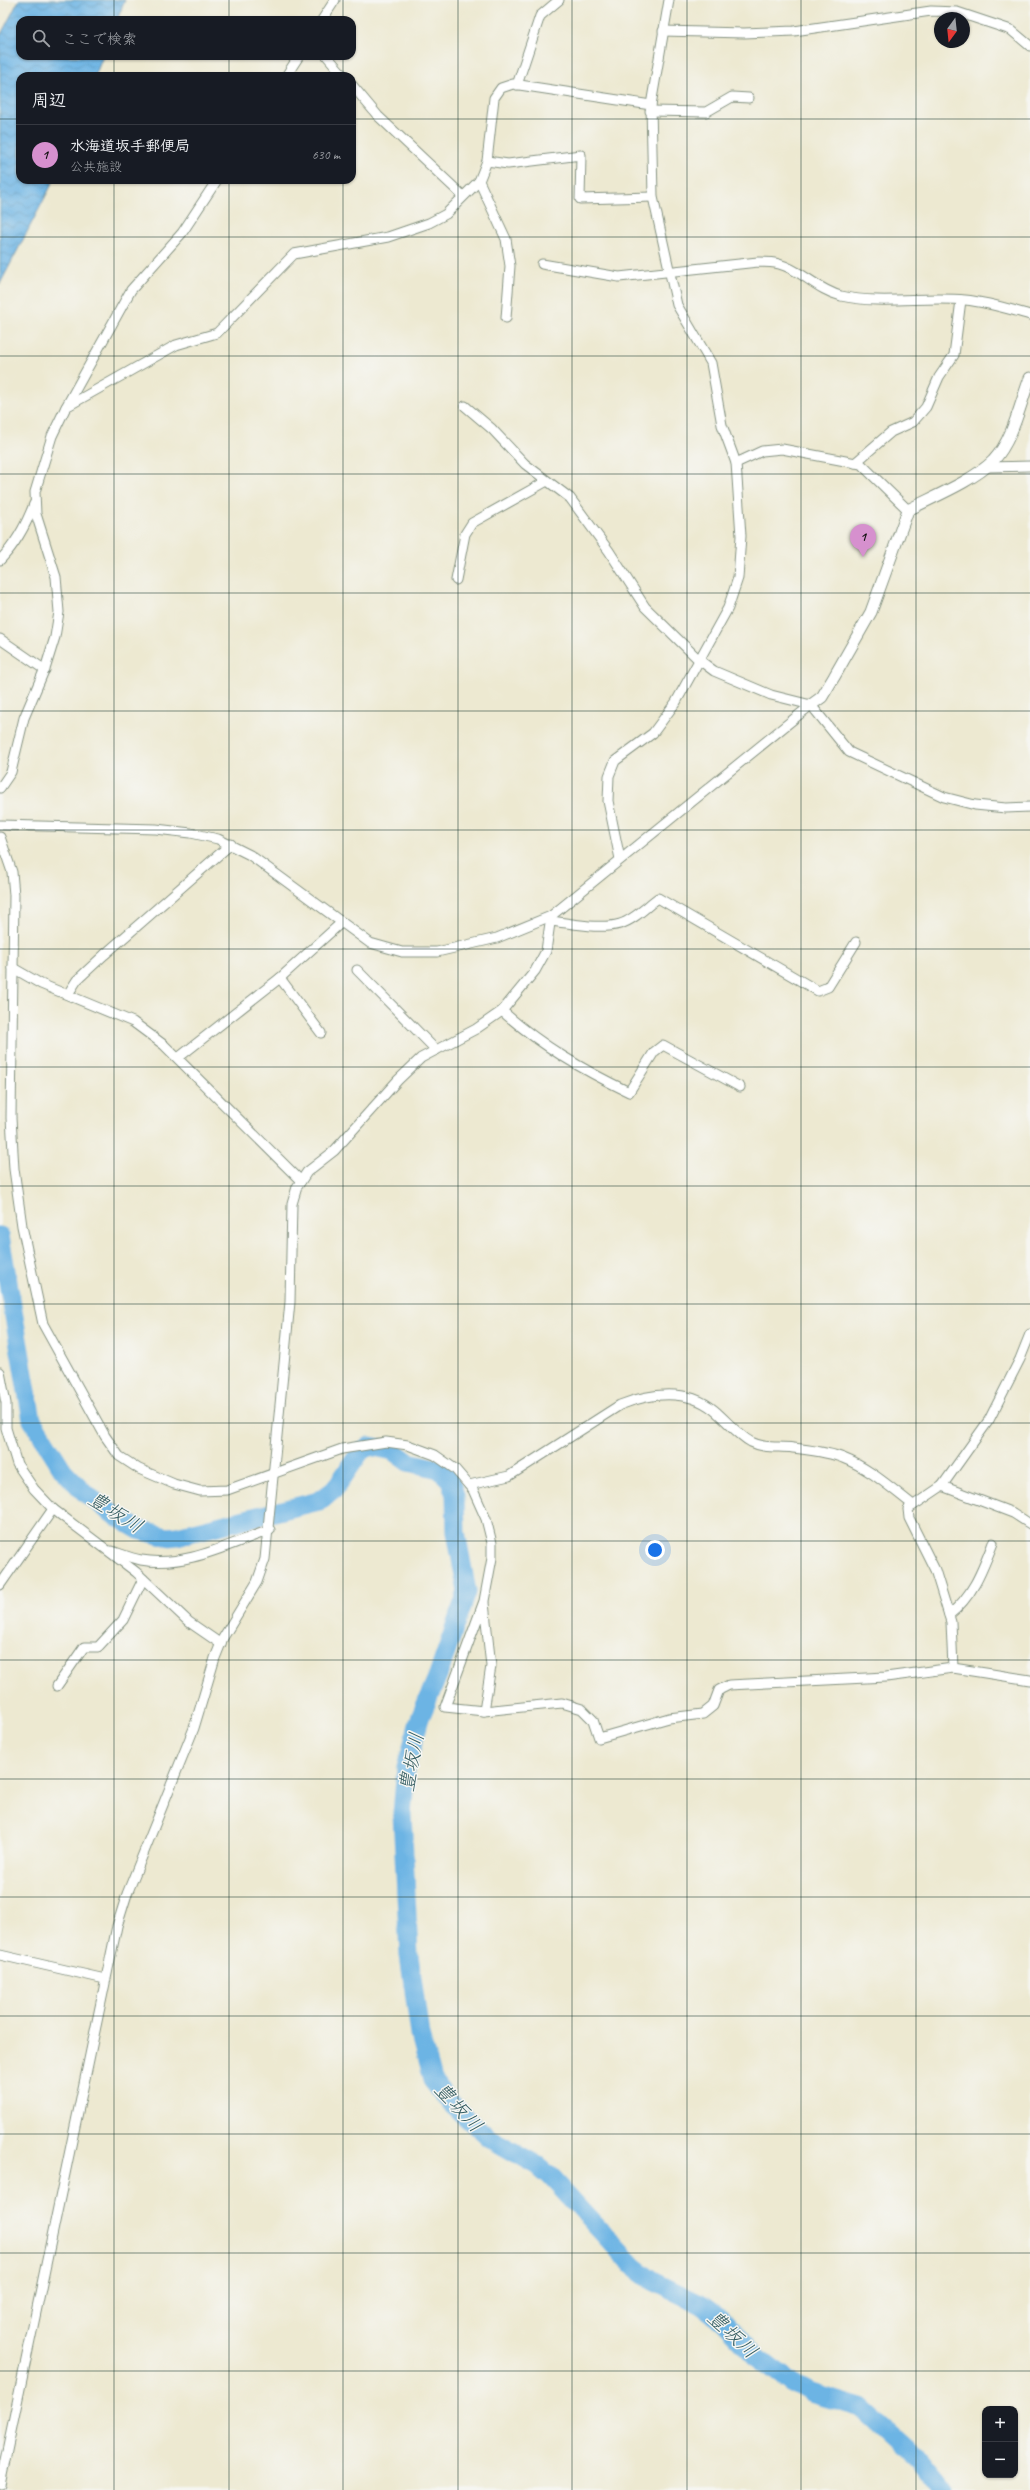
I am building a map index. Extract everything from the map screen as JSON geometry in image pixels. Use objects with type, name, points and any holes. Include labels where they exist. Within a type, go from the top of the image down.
[{"type":"street","points":[[325,16],[335,0]]},
{"type":"street","points":[[517,85],[540,16],[559,0]]},
{"type":"street","points":[[620,859],[608,801],[609,776],[615,761],[653,733],[676,702],[698,659],[728,608],[738,578],[741,536],[736,463],[722,425],[711,363],[677,305],[668,273],[653,197],[650,108],[669,0]]},
{"type":"street","points":[[663,30],[744,33],[794,31],[931,11],[957,12],[1011,30],[1026,38],[1030,46]]},
{"type":"street","points":[[289,72],[296,60]]},
{"type":"street","points":[[330,60],[341,72]]},
{"type":"street","points":[[66,407],[176,345],[217,333],[294,254],[388,237],[429,223],[446,214],[479,181],[487,161],[494,98],[501,88],[517,85],[650,108],[706,112],[732,97],[749,98]]},
{"type":"street","points":[[356,90],[378,116],[464,196]]},
{"type":"street","points":[[487,161],[508,164],[581,155],[580,199],[653,197]]},
{"type":"street","points":[[479,181],[506,239],[510,266],[506,318]]},
{"type":"street","points":[[0,788],[11,772],[24,718],[45,670],[55,637],[59,612],[56,577],[36,514],[35,492],[52,436],[66,407],[131,290],[182,233],[214,184]]},
{"type":"street","points":[[542,264],[619,278],[758,262],[779,264],[797,272],[820,289],[841,296],[864,298],[961,300],[992,304],[1030,315]]},
{"type":"street","points":[[855,463],[891,432],[913,422],[926,407],[940,377],[954,355],[961,300]]},
{"type":"street","points":[[0,825],[156,829],[191,833],[231,844],[250,855],[370,943],[402,952],[437,952],[497,938],[550,918],[620,859],[822,697],[871,612],[908,510],[985,467],[993,461],[1006,440],[1030,378]]},
{"type":"street","points":[[465,406],[492,429],[525,464],[570,498],[585,516],[645,608],[698,659],[714,671],[746,685],[811,706],[849,752],[944,797],[975,805],[1006,808],[1030,807]]},
{"type":"street","points":[[736,463],[762,451],[782,449],[860,464],[908,510]]},
{"type":"street","points":[[985,467],[1030,466]]},
{"type":"street","points":[[456,580],[464,534],[472,523],[547,482]]},
{"type":"street","points":[[0,560],[10,550],[25,527],[36,501]]},
{"type":"street","points":[[0,639],[45,670]]},
{"type":"street","points":[[0,837],[12,872],[14,895],[11,1118],[14,1169],[22,1226],[44,1324],[105,1436],[119,1456],[139,1469],[174,1484],[200,1491],[227,1490],[274,1476],[342,1449],[386,1442],[408,1445],[435,1454],[455,1469],[469,1485],[486,1518],[492,1542],[492,1558],[484,1600],[445,1707],[484,1711],[562,1703],[582,1709],[593,1720],[599,1738],[669,1718],[703,1714],[713,1706],[718,1690],[729,1685],[886,1678],[953,1668],[1030,1680]]},
{"type":"street","points":[[68,994],[77,980],[231,844]]},
{"type":"street","points":[[550,918],[601,926],[620,924],[631,919],[658,898],[818,991],[828,987],[856,942]]},
{"type":"street","points":[[0,2484],[117,1926],[128,1894],[194,1728],[221,1644],[257,1582],[265,1559],[270,1527],[290,1302],[292,1204],[301,1180],[307,1172],[334,1151],[398,1080],[421,1058],[476,1029],[502,1011],[535,971],[546,951],[550,918]]},
{"type":"street","points":[[178,1058],[280,978],[342,922]]},
{"type":"street","points":[[13,968],[41,984],[133,1022],[164,1045],[178,1058],[301,1180]]},
{"type":"street","points":[[357,970],[436,1050]]},
{"type":"street","points":[[280,978],[321,1033]]},
{"type":"street","points":[[502,1011],[536,1040],[592,1074],[629,1092],[654,1052],[663,1045],[740,1087]]},
{"type":"street","points":[[953,1668],[949,1615],[935,1570],[910,1518],[908,1509],[942,1486],[989,1420],[1020,1359],[1030,1334]]},
{"type":"street","points":[[0,1372],[6,1403],[3,1429],[17,1464],[34,1489],[53,1509],[143,1579],[189,1622],[221,1644]]},
{"type":"street","points":[[469,1485],[510,1476],[620,1405],[638,1398],[664,1393],[698,1401],[713,1409],[750,1442],[767,1448],[792,1448],[843,1457],[874,1475],[913,1505]]},
{"type":"street","points":[[942,1486],[1013,1512],[1030,1524]]},
{"type":"street","points":[[0,1585],[53,1509]]},
{"type":"street","points":[[106,1550],[141,1560],[168,1562],[190,1558],[270,1527]]},
{"type":"street","points":[[949,1615],[968,1596],[978,1579],[993,1543]]},
{"type":"street","points":[[57,1686],[84,1647],[98,1647],[123,1620],[143,1579]]},
{"type":"street","points":[[484,1600],[491,1666],[484,1711]]},
{"type":"street","points":[[0,1955],[105,1979]]},
{"type":"water","points":[[19,0],[125,0],[119,16],[16,16],[16,60],[101,60],[97,72],[16,72],[16,184],[52,184],[0,284],[0,36]]},
{"type":"waterway","name":"豊坂川","points":[[0,1236],[32,1420],[63,1470],[86,1494],[114,1515],[139,1530],[167,1537],[177,1536],[319,1501],[334,1490],[361,1451],[370,1446],[393,1451],[408,1462],[439,1469],[450,1480],[455,1495],[456,1532],[467,1592],[438,1675],[420,1718],[406,1768],[402,1814],[409,1955],[420,2035],[432,2080],[451,2104],[489,2138],[537,2165],[550,2176],[633,2266],[653,2281],[702,2305],[722,2320],[758,2358],[790,2382],[811,2393],[861,2408],[915,2457],[942,2490]]},
{"type":"place","name":"水海道坂手郵便局","points":[[863,557]]}]
